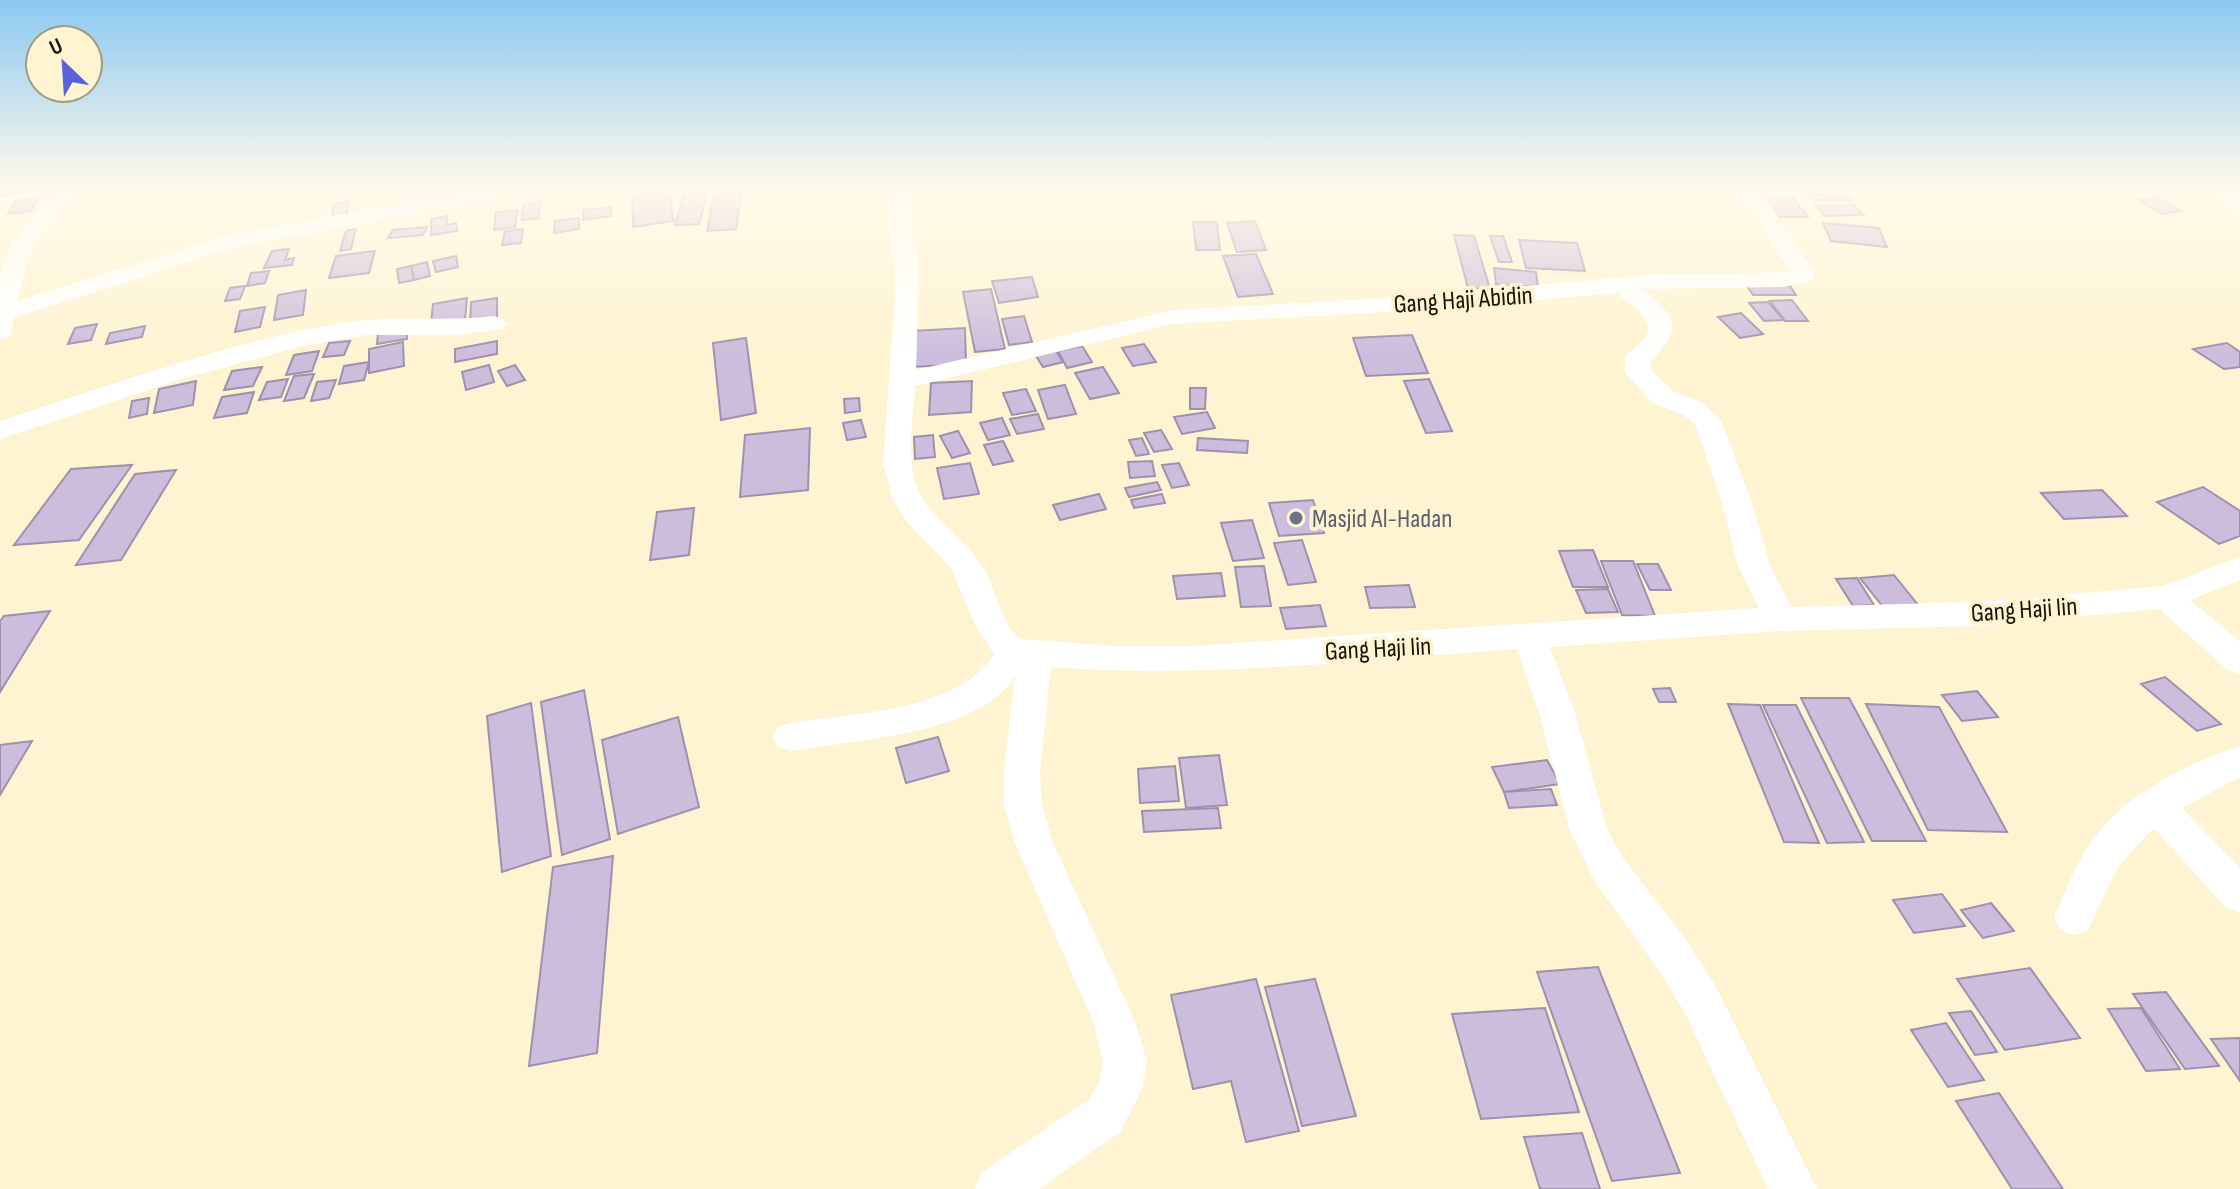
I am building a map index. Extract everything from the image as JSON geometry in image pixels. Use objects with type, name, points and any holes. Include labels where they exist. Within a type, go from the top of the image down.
[{"type":"street","points":[[0,321],[24,243]]},
{"type":"street","points":[[0,321],[117,275],[223,243]]},
{"type":"street","points":[[903,243],[907,268],[897,464],[900,484],[912,511],[966,566],[1000,643],[1024,652]]},
{"type":"street","name":"Gang Haji Abidin","points":[[901,381],[959,370],[1024,351],[1173,317],[1420,303],[1643,282],[1770,281],[1802,276],[1801,269],[1784,243]]},
{"type":"street","points":[[1621,285],[1640,300],[1655,317],[1661,330],[1660,338],[1638,358],[1638,373],[1663,397],[1693,409],[1707,420],[1737,503],[1754,566],[1781,619]]},
{"type":"street","points":[[0,430],[139,384],[317,335],[388,324],[459,329],[494,324]]},
{"type":"street","name":"Gang Haji Iin","points":[[1024,652],[1192,659],[1781,619],[1979,614],[2166,597],[2240,568]]},
{"type":"street","points":[[2166,597],[2240,661]]},
{"type":"street","points":[[1530,638],[1557,713],[1589,831],[1625,894],[1671,953],[1700,999],[1793,1189]]},
{"type":"street","points":[[791,737],[966,702],[989,686],[1024,652]]},
{"type":"street","points":[[999,1189],[1104,1116],[1120,1089],[1125,1062],[1115,1024],[1034,843],[1023,805],[1024,652]]},
{"type":"street","points":[[2074,917],[2095,868],[2113,842],[2157,806],[2207,774],[2240,761]]},
{"type":"street","points":[[2157,806],[2240,895]]},
{"type":"building","points":[[342,243],[352,243],[351,249],[340,251]]},
{"type":"building","points":[[1195,243],[1219,243],[1220,250],[1196,250]]},
{"type":"building","points":[[1234,243],[1264,243],[1266,250],[1237,252]]},
{"type":"building","points":[[1456,243],[1476,243],[1490,289],[1468,288]]},
{"type":"building","points":[[1493,243],[1506,243],[1512,262],[1499,262]]},
{"type":"building","points":[[1520,243],[1577,243],[1585,271],[1526,268]]},
{"type":"building","points":[[1854,243],[1886,243],[1887,247]]},
{"type":"building","points":[[289,249],[285,260],[294,258],[292,265],[264,268],[272,251]]},
{"type":"building","points":[[375,251],[369,273],[329,278],[336,256]]},
{"type":"building","points":[[1256,254],[1273,294],[1238,297],[1223,256]]},
{"type":"building","points":[[456,256],[458,267],[436,272],[433,261]]},
{"type":"building","points":[[427,262],[430,276],[414,280],[411,266]]},
{"type":"building","points":[[411,266],[414,280],[399,283],[397,269]]},
{"type":"building","points":[[1494,268],[1536,272],[1538,287],[1496,284]]},
{"type":"building","points":[[269,271],[265,283],[247,286],[251,273]]},
{"type":"building","points":[[1032,277],[1038,297],[999,303],[992,281]]},
{"type":"building","points":[[245,286],[240,299],[225,301],[230,288]]},
{"type":"building","points":[[1747,286],[1790,286],[1796,295],[1753,295]]},
{"type":"building","points":[[991,289],[1005,349],[975,352],[963,292]]},
{"type":"building","points":[[306,290],[303,315],[274,320],[278,295]]},
{"type":"building","points":[[467,298],[465,319],[431,324],[433,304]]},
{"type":"building","points":[[497,298],[497,318],[470,323],[471,302]]},
{"type":"building","points":[[1792,300],[1808,321],[1785,321],[1770,301]]},
{"type":"building","points":[[1768,302],[1784,320],[1764,321],[1749,303]]},
{"type":"building","points":[[265,307],[260,327],[235,332],[240,311]]},
{"type":"building","points":[[1741,313],[1763,334],[1740,338],[1718,317]]},
{"type":"building","points":[[1024,316],[1032,342],[1009,345],[1002,319]]},
{"type":"building","points":[[97,324],[91,340],[68,344],[75,328]]},
{"type":"building","points":[[145,326],[142,337],[106,344],[110,333]]},
{"type":"building","points":[[408,328],[407,339],[377,344],[378,333]]},
{"type":"building","points":[[965,328],[966,364],[912,367],[913,331]]},
{"type":"building","points":[[1412,335],[1428,373],[1366,376],[1353,338]]},
{"type":"building","points":[[746,338],[756,413],[721,420],[713,343]]},
{"type":"building","points":[[350,341],[344,355],[323,357],[329,343]]},
{"type":"building","points":[[497,341],[497,354],[455,362],[455,349]]},
{"type":"building","points":[[403,342],[404,366],[369,373],[369,349]]},
{"type":"building","points":[[2227,343],[2240,352],[2240,367],[2224,369],[2193,349]]},
{"type":"building","points":[[1144,344],[1156,362],[1133,366],[1122,348]]},
{"type":"building","points":[[1082,346],[1092,362],[1067,368],[1058,351]]},
{"type":"building","points":[[1054,348],[1063,362],[1043,367],[1034,353]]},
{"type":"building","points":[[319,351],[312,371],[286,375],[294,355]]},
{"type":"building","points":[[369,362],[364,380],[339,384],[344,366]]},
{"type":"building","points":[[489,365],[494,382],[466,390],[462,372]]},
{"type":"building","points":[[515,365],[525,380],[507,386],[498,371]]},
{"type":"building","points":[[262,367],[253,386],[224,390],[232,371]]},
{"type":"building","points":[[1103,367],[1119,393],[1090,399],[1075,373]]},
{"type":"building","points":[[314,374],[304,398],[284,401],[294,376]]},
{"type":"building","points":[[288,379],[281,397],[259,400],[267,382]]},
{"type":"building","points":[[1429,379],[1452,431],[1426,433],[1404,381]]},
{"type":"building","points":[[336,380],[329,398],[311,401],[317,382]]},
{"type":"building","points":[[196,381],[193,405],[154,413],[159,389]]},
{"type":"building","points":[[972,381],[971,412],[929,415],[931,383]]},
{"type":"building","points":[[1065,385],[1076,414],[1048,419],[1038,390]]},
{"type":"building","points":[[1190,388],[1206,388],[1205,409],[1190,409]]},
{"type":"building","points":[[1026,389],[1036,411],[1012,415],[1003,393]]},
{"type":"building","points":[[254,392],[247,413],[214,418],[222,397]]},
{"type":"building","points":[[149,398],[147,414],[129,418],[132,401]]},
{"type":"building","points":[[859,398],[860,411],[845,413],[844,399]]},
{"type":"building","points":[[1207,412],[1215,428],[1182,434],[1174,417]]},
{"type":"building","points":[[1038,414],[1044,429],[1017,434],[1010,419]]},
{"type":"building","points":[[1002,418],[1010,435],[988,440],[980,423]]},
{"type":"building","points":[[861,420],[866,437],[847,440],[843,423]]},
{"type":"building","points":[[810,428],[808,490],[740,497],[745,435]]},
{"type":"building","points":[[1161,430],[1172,449],[1154,452],[1144,433]]},
{"type":"building","points":[[958,431],[970,453],[952,458],[940,436]]},
{"type":"building","points":[[933,435],[935,457],[915,459],[914,437]]},
{"type":"building","points":[[1142,438],[1149,454],[1136,456],[1129,440]]},
{"type":"building","points":[[1198,438],[1248,441],[1247,453],[1197,450]]},
{"type":"building","points":[[1003,441],[1013,461],[993,465],[984,445]]},
{"type":"building","points":[[1152,461],[1155,476],[1130,478],[1128,462]]},
{"type":"building","points":[[970,463],[979,494],[944,499],[937,468]]},
{"type":"building","points":[[1179,463],[1189,485],[1172,488],[1162,465]]},
{"type":"building","points":[[132,465],[79,540],[14,545],[71,469]]},
{"type":"building","points":[[176,470],[121,560],[76,565],[135,474]]},
{"type":"building","points":[[1157,482],[1161,490],[1129,497],[1125,488]]},
{"type":"building","points":[[2203,487],[2240,511],[2240,536],[2219,544],[2157,502]]},
{"type":"building","points":[[2102,490],[2127,516],[2064,519],[2041,493]]},
{"type":"building","points":[[1099,494],[1106,509],[1060,520],[1053,505]]},
{"type":"building","points":[[1162,494],[1165,503],[1134,508],[1131,500]]},
{"type":"building","name":"Masjid Al-Hadan","points":[[1313,500],[1324,533],[1279,536],[1269,503]]},
{"type":"building","points":[[694,508],[689,555],[650,560],[657,512]]},
{"type":"building","points":[[1252,520],[1264,558],[1233,561],[1221,523]]},
{"type":"building","points":[[1302,540],[1316,582],[1288,585],[1274,543]]},
{"type":"building","points":[[1593,550],[1608,587],[1573,587],[1559,551]]},
{"type":"building","points":[[1601,561],[1633,561],[1655,616],[1622,615]]},
{"type":"building","points":[[1637,564],[1658,564],[1671,590],[1650,590]]},
{"type":"building","points":[[1264,566],[1271,606],[1241,607],[1235,567]]},
{"type":"building","points":[[1221,573],[1225,596],[1177,599],[1173,576]]},
{"type":"building","points":[[1894,575],[1918,605],[1884,608],[1860,578]]},
{"type":"building","points":[[1857,578],[1874,605],[1853,606],[1836,579]]},
{"type":"building","points":[[1409,585],[1415,607],[1370,608],[1365,587]]},
{"type":"building","points":[[1608,589],[1618,612],[1586,613],[1576,590]]},
{"type":"building","points":[[1320,605],[1326,626],[1286,629],[1280,608]]},
{"type":"building","points":[[50,611],[0,692],[0,621],[4,616]]},
{"type":"building","points":[[2165,677],[2221,724],[2197,731],[2141,684]]},
{"type":"building","points":[[1670,688],[1676,702],[1659,702],[1653,689]]},
{"type":"building","points":[[584,690],[610,839],[562,855],[541,702]]},
{"type":"building","points":[[1977,691],[1998,717],[1962,721],[1942,695]]},
{"type":"building","points":[[1801,698],[1849,698],[1926,841],[1872,841]]},
{"type":"building","points":[[531,703],[551,856],[502,872],[487,716]]},
{"type":"building","points":[[1728,704],[1760,705],[1819,843],[1784,842]]},
{"type":"building","points":[[1866,704],[1939,707],[2007,832],[1928,830]]},
{"type":"building","points":[[1763,705],[1796,705],[1864,842],[1827,843]]},
{"type":"building","points":[[678,717],[699,807],[618,834],[602,740]]},
{"type":"building","points":[[938,737],[949,771],[906,783],[896,748]]},
{"type":"building","points":[[32,741],[0,795],[0,745]]},
{"type":"building","points":[[1219,755],[1227,805],[1186,808],[1179,758]]},
{"type":"building","points":[[1547,760],[1560,784],[1504,792],[1492,767]]},
{"type":"building","points":[[1175,766],[1179,801],[1140,803],[1138,769]]},
{"type":"building","points":[[1551,789],[1557,805],[1509,808],[1504,792]]},
{"type":"building","points":[[1218,808],[1221,828],[1144,832],[1142,811]]},
{"type":"building","points":[[613,856],[597,1053],[529,1066],[553,867]]},
{"type":"building","points":[[1942,894],[1965,926],[1914,933],[1893,900]]},
{"type":"building","points":[[1991,903],[2014,931],[1983,938],[1961,910]]},
{"type":"building","points":[[1598,967],[1680,1173],[1612,1181],[1537,972]]},
{"type":"building","points":[[2030,968],[2080,1038],[2005,1050],[1957,979]]},
{"type":"building","points":[[1256,979],[1299,1131],[1246,1142],[1231,1081],[1193,1089],[1171,995]]},
{"type":"building","points":[[1315,979],[1356,1116],[1302,1126],[1265,987]]},
{"type":"building","points":[[2166,992],[2219,1066],[2185,1069],[2133,994]]},
{"type":"building","points":[[1545,1008],[1579,1112],[1481,1119],[1452,1014]]},
{"type":"building","points":[[2141,1008],[2180,1069],[2146,1071],[2108,1009]]},
{"type":"building","points":[[1971,1011],[1997,1052],[1975,1055],[1949,1013]]},
{"type":"building","points":[[1946,1023],[1984,1080],[1948,1087],[1911,1030]]},
{"type":"building","points":[[2240,1038],[2240,1081],[2211,1039]]},
{"type":"building","points":[[1999,1093],[2063,1189],[2012,1189],[1956,1101]]},
{"type":"building","points":[[1582,1133],[1600,1189],[1540,1189],[1524,1137]]},
{"type":"place","name":"Masjid Al-Hadan","points":[[1296,518]]}]
